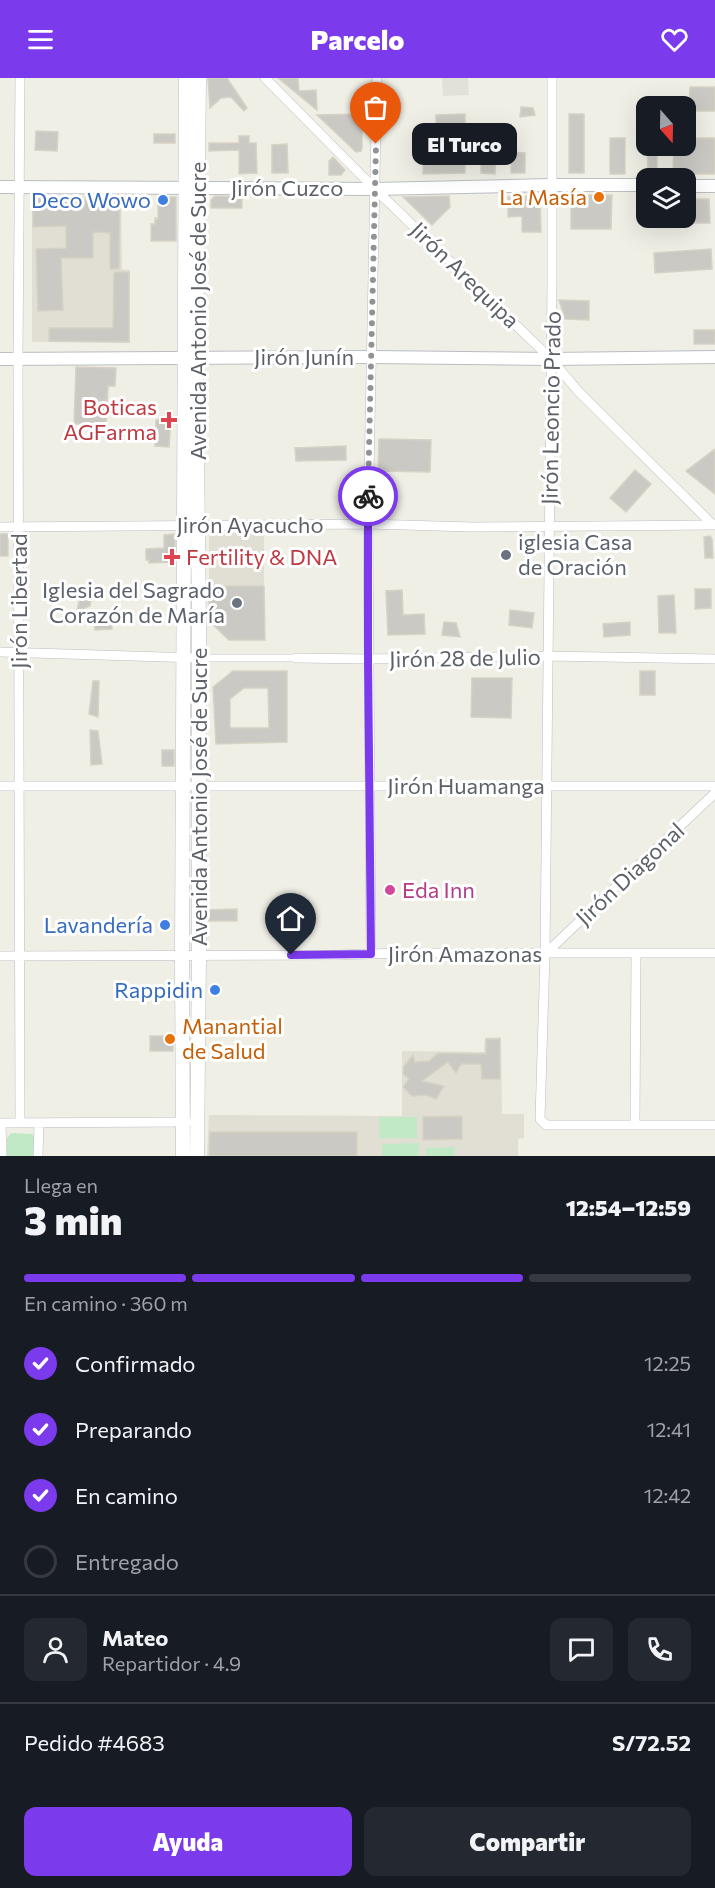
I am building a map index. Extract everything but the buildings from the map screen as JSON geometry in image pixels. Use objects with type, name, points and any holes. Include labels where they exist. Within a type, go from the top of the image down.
[{"type":"main road","name":"Avenida Antonio José de Sucre","points":[[186,78],[192,188]]},
{"type":"main road","name":"Avenida Antonio José de Sucre","points":[[183,1156],[183,525],[190,357],[192,188],[199,78]]},
{"type":"main road","name":"Avenida Antonio José de Sucre","points":[[190,357],[198,525],[197,1156]]},
{"type":"street","name":"Jirón Libertad","points":[[20,78],[18,527],[21,1123]]},
{"type":"street","name":"Jirón Arequipa","points":[[265,78],[375,189],[551,359],[578,391],[714,525]]},
{"type":"street","points":[[371,954],[368,786],[368,524],[377,78]]},
{"type":"street","name":"Jirón Leoncio Prado","points":[[552,78],[545,954],[540,1119],[546,1125],[635,1124]]},
{"type":"street","name":"Jirón Cuzco","points":[[0,187],[375,189],[551,185],[636,186]]},
{"type":"street","points":[[696,186],[715,186]]},
{"type":"street","name":"Jirón Junín","points":[[0,359],[715,357]]},
{"type":"street","name":"Jirón Ayacucho","points":[[0,527],[368,524],[472,527],[714,525]]},
{"type":"street","name":"Jirón 28 de Julio","points":[[0,652],[183,658],[368,659],[548,656],[715,659]]},
{"type":"street","name":"Jirón Huamanga","points":[[0,786],[715,786]]},
{"type":"street","name":"Jirón Diagonal","points":[[545,954],[715,793]]},
{"type":"street","name":"Jirón Amazonas","points":[[0,956],[715,953]]},
{"type":"street","points":[[636,954],[635,1124],[715,1125]]},
{"type":"street","points":[[2,1156],[0,1123],[198,1123]]},
{"type":"street","points":[[38,1156],[39,1123]]},
{"type":"shaded area","points":[[442,78],[468,78],[469,95],[443,96]]},
{"type":"shaded area","points":[[35,195],[121,197],[122,269],[130,270],[130,343],[32,342],[32,198]]},
{"type":"shaded area","points":[[209,533],[264,533],[264,586],[209,586]]},
{"type":"shaded area","points":[[501,1037],[502,1114],[524,1114],[524,1138],[518,1139],[518,1156],[207,1156],[209,1115],[402,1116],[402,1051],[484,1052],[485,1038]]},
{"type":"green space","points":[[379,1117],[417,1117],[417,1138],[379,1138]]},
{"type":"green space","points":[[11,1133],[32,1134],[35,1138],[35,1156],[7,1156],[7,1138]]},
{"type":"green space","points":[[419,1143],[419,1156],[382,1156],[382,1144]]},
{"type":"green space","points":[[455,1147],[455,1156],[426,1156],[426,1148]]},
{"type":"way so far","points":[[368,496],[376,144]]},
{"type":"place","name":"El Turco","points":[[376,144]]},
{"type":"place","name":"La Masía","points":[[599,197]]},
{"type":"place","name":"Deco Wowo","points":[[163,200]]},
{"type":"place","name":"Boticas AGFarma","points":[[169,420]]},
{"type":"place","name":"iglesia Casa de Oración","points":[[506,555]]},
{"type":"place","name":"Fertility & DNA","points":[[172,557]]},
{"type":"place","name":"Iglesia del Sagrado Corazón de María","points":[[237,603]]},
{"type":"place","name":"Eda Inn","points":[[390,890]]},
{"type":"place","name":"Lavandería","points":[[165,925]]},
{"type":"place","name":"Rappidin","points":[[215,990]]},
{"type":"place","name":"Manantial de Salud","points":[[170,1039]]},
{"type":"route","points":[[291,955],[371,954],[368,786],[368,496]]}]
